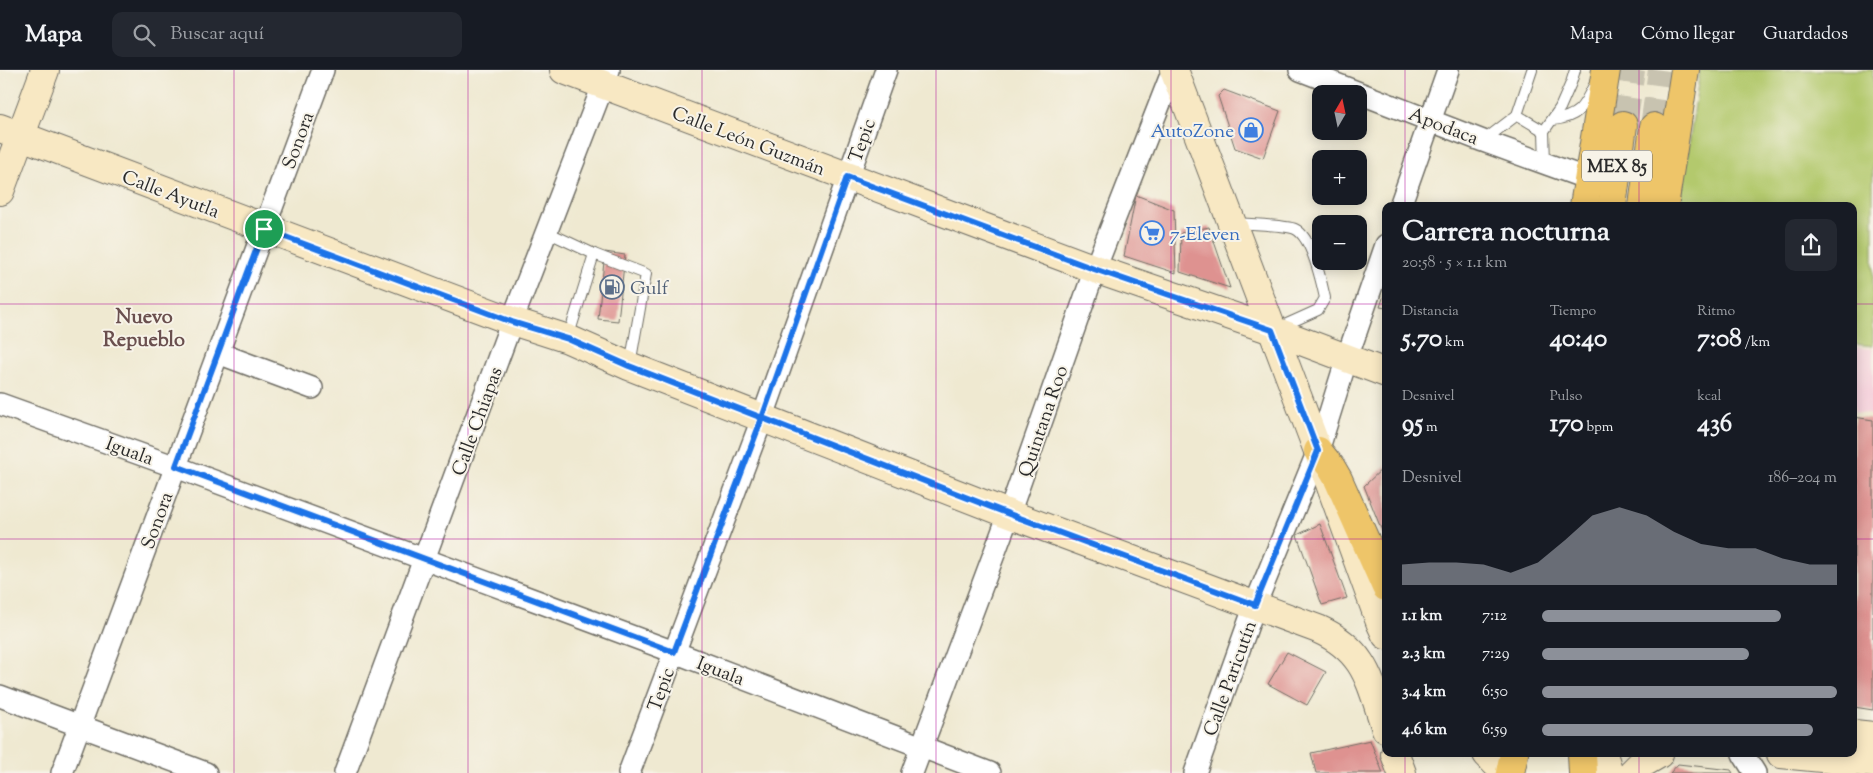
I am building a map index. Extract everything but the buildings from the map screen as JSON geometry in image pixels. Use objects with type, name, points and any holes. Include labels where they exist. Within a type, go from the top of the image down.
[{"type":"highway","points":[[1585,202],[1606,70]]},
{"type":"highway","points":[[1665,202],[1685,70]]},
{"type":"highway","name":"MEX 85","points":[[1613,202],[1623,125]]},
{"type":"highway","name":"MEX 85","points":[[1644,202],[1654,127]]},
{"type":"highway","points":[[1318,451],[1338,479],[1382,578]]},
{"type":"highway","points":[[1510,773],[1513,757]]},
{"type":"highway","points":[[1582,757],[1582,773]]},
{"type":"main road","points":[[0,191],[10,132],[45,70]]},
{"type":"main road","name":"Calle León Guzmán","points":[[564,70],[607,78],[847,177],[1094,269],[1272,330],[1382,371]]},
{"type":"main road","points":[[1174,70],[1318,451],[1382,627]]},
{"type":"main road","name":"Calle Ayutla","points":[[10,132],[512,322],[568,339],[629,366],[1009,514],[1318,629],[1345,644],[1353,653],[1365,671],[1382,718]]},
{"type":"main road","points":[[1857,734],[1873,736]]},
{"type":"main road","points":[[1396,757],[1402,773]]},
{"type":"main road","points":[[1490,757],[1505,773]]},
{"type":"main road","points":[[1604,757],[1609,773]]},
{"type":"main road","points":[[1812,757],[1873,763]]},
{"type":"main road","points":[[1632,773],[1640,765],[1654,760]]},
{"type":"street","name":"Sonora","points":[[62,773],[323,70]]},
{"type":"street","name":"Tepic","points":[[629,773],[762,418],[886,70]]},
{"type":"street","name":"Quintana Roo","points":[[912,773],[1009,514],[1094,269],[1174,70]]},
{"type":"street","name":"Apodaca","points":[[1300,70],[1482,141],[1588,179]]},
{"type":"street","points":[[1401,202],[1448,70]]},
{"type":"street","name":"Calle Chiapas","points":[[345,773],[512,322],[607,78]]},
{"type":"street","name":"Calle Paricutín","points":[[1195,773],[1255,605],[1318,451],[1347,358],[1382,257]]},
{"type":"street","points":[[218,353],[312,388]]},
{"type":"street","name":"Iguala","points":[[0,404],[176,466],[674,652],[990,773]]},
{"type":"street","points":[[0,696],[206,773]]},
{"type":"street","points":[[1745,757],[1755,773]]},
{"type":"lane","points":[[1482,141],[1517,115],[1532,70]]},
{"type":"lane","points":[[1545,164],[1544,131],[1553,120],[1571,83],[1575,70]]},
{"type":"lane","points":[[1553,120],[1572,116],[1582,106],[1600,70]]},
{"type":"lane","points":[[1517,115],[1544,131]]},
{"type":"lane","points":[[1232,223],[1294,228],[1303,234],[1318,268],[1326,298],[1318,310],[1272,330]]},
{"type":"lane","points":[[547,232],[594,254],[646,274],[629,366]]},
{"type":"lane","points":[[568,339],[594,254]]},
{"type":"shaded area","points":[[1857,347],[1873,349],[1873,415],[1857,412]]},
{"type":"green space","points":[[1700,70],[1873,70],[1873,346],[1857,344],[1857,202],[1681,202]]},
{"type":"tunnel","points":[[1623,125],[1631,70]]},
{"type":"tunnel","points":[[1654,127],[1662,70]]},
{"type":"place","name":"AutoZone","points":[[1251,130]]},
{"type":"place","name":"7-Eleven","points":[[1152,233]]},
{"type":"place","name":"Gulf","points":[[612,287]]},
{"type":"district","name":"Nuevo Repueblo","points":[[144,328]]},
{"type":"route","points":[[264,229],[176,466],[674,652],[762,418],[847,177],[1094,269],[1272,330],[1318,451],[1255,605],[1009,514],[762,418],[629,366],[568,339],[512,322],[264,229]]}]
